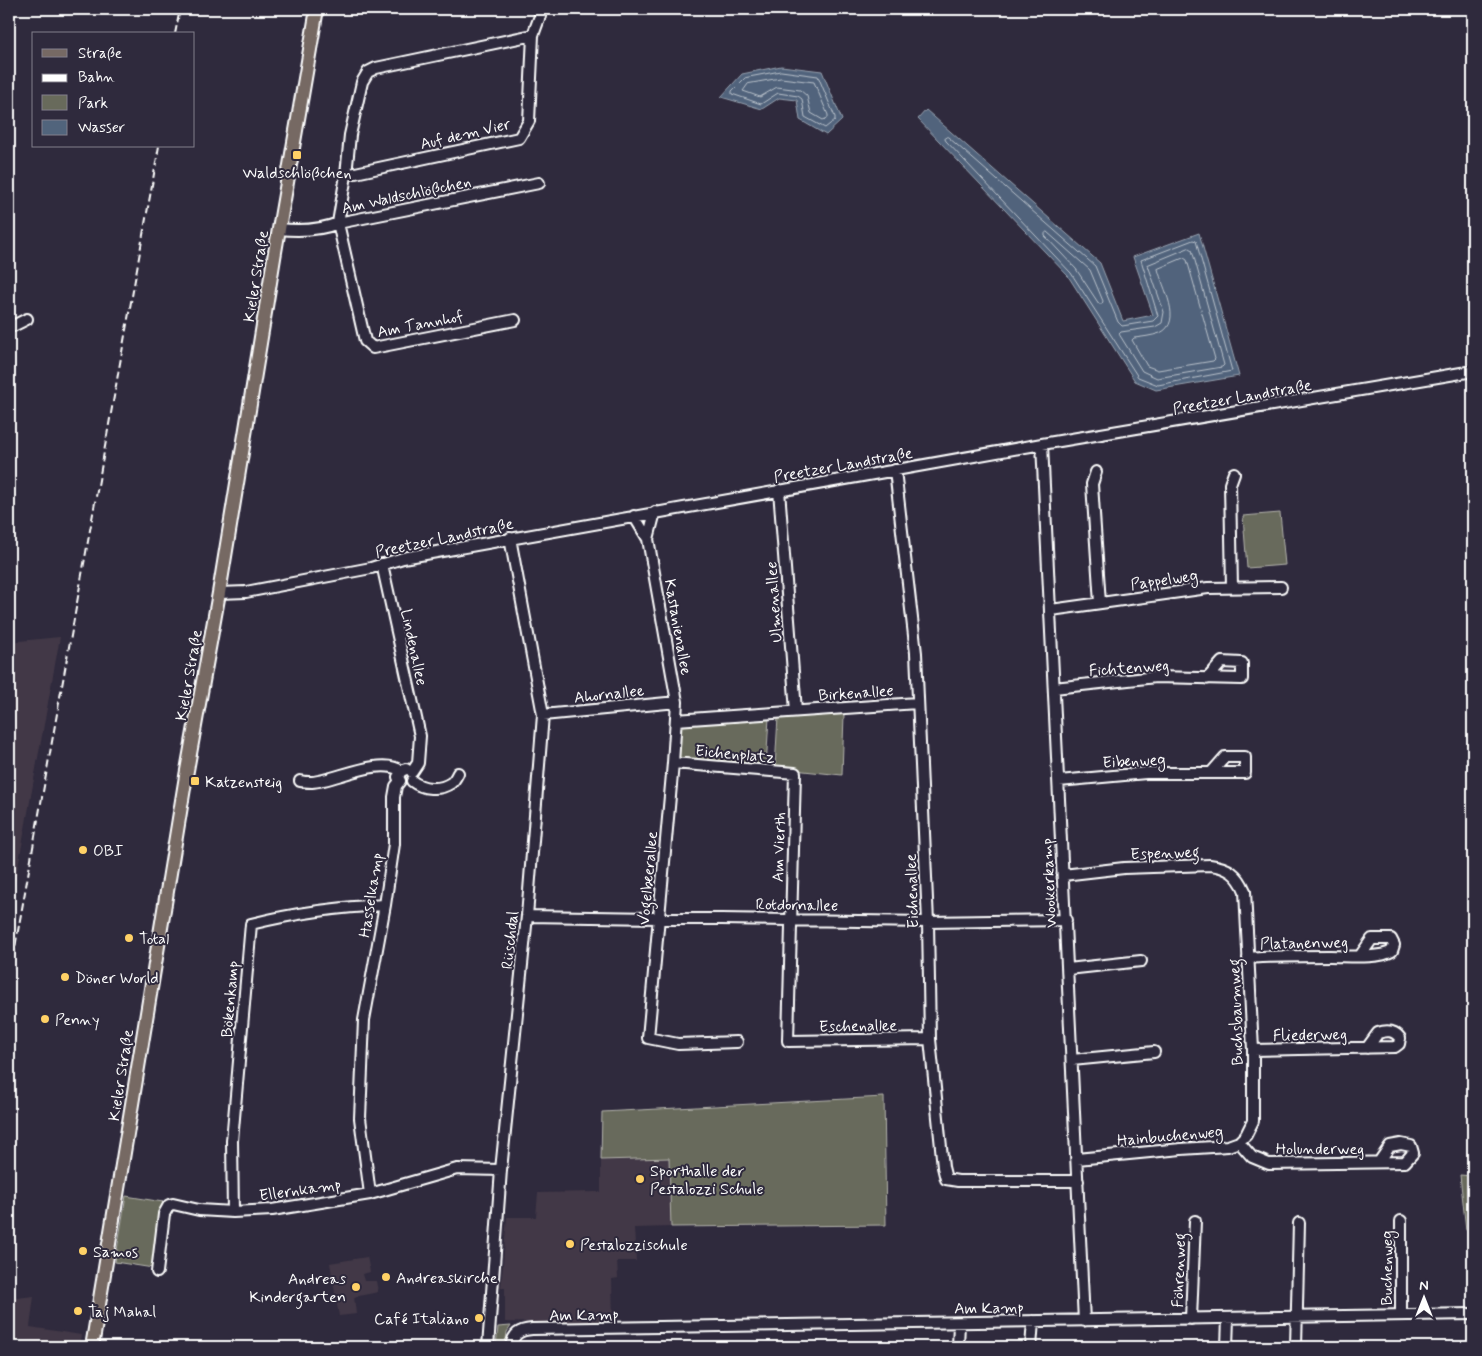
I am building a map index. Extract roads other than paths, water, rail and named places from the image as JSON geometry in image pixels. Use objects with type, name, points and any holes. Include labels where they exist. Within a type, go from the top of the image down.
[{"type":"main road","name":"Kieler Straße","points":[[92,1347],[186,776],[219,593],[317,9]]},
{"type":"street","name":"Auf dem Vier","points":[[346,175],[519,138],[529,121],[533,35],[540,16],[540,9]]},
{"type":"street","points":[[338,223],[350,135],[362,82],[368,72],[376,68],[533,35]]},
{"type":"street","name":"Am Waldschlößchen","points":[[279,229],[309,230],[326,228],[338,223],[539,183]]},
{"type":"street","name":"Am Tannhof","points":[[338,223],[365,341],[373,348],[515,320]]},
{"type":"street","points":[[9,327],[28,318]]},
{"type":"street","name":"Preetzer Landstraße","points":[[219,593],[246,592],[371,568],[403,558],[779,490],[1473,371]]},
{"type":"street","name":"Wookerkamp","points":[[1042,444],[1084,1321]]},
{"type":"street","name":"Eichenallee","points":[[895,470],[916,653],[928,922],[930,1039],[943,1167],[946,1179],[958,1181],[1078,1182]]},
{"type":"street","points":[[1096,472],[1092,484],[1100,603]]},
{"type":"street","points":[[1232,587],[1230,484],[1234,473]]},
{"type":"street","name":"Ulmenallee","points":[[779,490],[796,711]]},
{"type":"street","name":"Kastanienallee","points":[[648,539],[655,512]]},
{"type":"street","name":"Kastanienallee","points":[[634,516],[648,539],[677,702],[676,720]]},
{"type":"street","name":"Rüschdal","points":[[488,1347],[543,715],[510,538]]},
{"type":"street","name":"Lindenallee","points":[[382,564],[420,736],[418,763],[412,777]]},
{"type":"street","name":"Pappelweg","points":[[1051,610],[1184,591],[1232,587],[1280,587]]},
{"type":"street","name":"Fichtenweg","points":[[1054,688],[1156,678],[1207,679]]},
{"type":"street","name":"Ahornallee","points":[[543,715],[677,702]]},
{"type":"street","name":"Birkenallee","points":[[796,711],[917,703]]},
{"type":"street","name":"Eichenplatz","points":[[676,720],[796,711]]},
{"type":"street","name":"Vogelbeerallee","points":[[676,720],[648,1038],[678,1044],[737,1042]]},
{"type":"street","name":"Eichenplatz","points":[[673,763],[795,774]]},
{"type":"street","points":[[300,781],[313,782],[354,771],[392,767],[400,776],[406,769],[420,787],[430,788],[453,783],[458,774]]},
{"type":"street","name":"Eibenweg","points":[[1059,781],[1146,773],[1211,773]]},
{"type":"street","name":"Am Vierth","points":[[788,1041],[795,774]]},
{"type":"street","name":"Hasselkamp","points":[[370,1194],[360,1118],[364,1020],[394,844],[394,797],[400,776]]},
{"type":"street","name":"Espenweg","points":[[1062,875],[1124,868],[1222,867],[1230,870],[1241,882],[1245,891],[1246,902]]},
{"type":"street","name":"Buchsbaumweg","points":[[1246,902],[1253,1121]]},
{"type":"street","name":"Bökenkamp","points":[[233,1212],[232,1140],[251,924],[290,915],[342,907],[385,905]]},
{"type":"street","name":"Rotdornallee","points":[[527,916],[928,922],[1066,920]]},
{"type":"street","name":"Platanenweg","points":[[1248,958],[1270,956],[1360,956]]},
{"type":"street","points":[[1068,969],[1141,961]]},
{"type":"street","name":"Eschenallee","points":[[788,1041],[930,1039]]},
{"type":"street","name":"Fliederweg","points":[[1252,1050],[1367,1048]]},
{"type":"street","points":[[1072,1060],[1154,1052]]},
{"type":"street","name":"Hainbuchenweg","points":[[1077,1159],[1181,1148],[1228,1146],[1239,1142],[1253,1121]]},
{"type":"street","name":"Holunderweg","points":[[1239,1142],[1252,1157],[1269,1164],[1378,1162]]},
{"type":"street","name":"Ellernkamp","points":[[157,1272],[164,1214],[168,1205],[173,1204],[199,1210],[233,1212],[272,1210],[370,1194],[458,1169],[502,1170]]},
{"type":"street","name":"Föhrenweg","points":[[1192,1319],[1195,1221]]},
{"type":"street","name":"Buchenweg","points":[[1401,1221],[1401,1315]]},
{"type":"street","points":[[1296,1347],[1299,1223]]},
{"type":"street","name":"Am Kamp","points":[[511,1345],[514,1336],[519,1332],[532,1329],[1473,1314]]},
{"type":"street","points":[[1227,1347],[1228,1318]]},
{"type":"street","points":[[1031,1347],[1033,1322]]},
{"type":"street","points":[[958,1347],[959,1323]]},
{"type":"water","points":[[781,66],[822,71],[842,120],[826,135],[800,120],[797,100],[779,98],[762,109],[721,97],[742,74]]},
{"type":"water","points":[[926,110],[1100,263],[1123,321],[1153,315],[1133,257],[1199,233],[1239,376],[1156,390],[1135,381],[1068,276],[918,119]]},
{"type":"railway","points":[[175,32],[180,9]]},
{"type":"railway","points":[[9,981],[159,148]]},
{"type":"place","name":"Waldschlößchen","points":[[297,155]]},
{"type":"place","name":"Katzensteig","points":[[195,781]]},
{"type":"place","name":"OBI","points":[[83,850]]},
{"type":"place","name":"Total","points":[[129,938]]},
{"type":"place","name":"Döner World","points":[[65,977]]},
{"type":"place","name":"Penny","points":[[45,1019]]},
{"type":"place","name":"Sporthalle der Pestalozzi Schule","points":[[640,1179]]},
{"type":"place","name":"Pestalozzischule","points":[[570,1244]]},
{"type":"place","name":"Samos","points":[[83,1251]]},
{"type":"place","name":"Andreaskirche","points":[[386,1277]]},
{"type":"place","name":"Andreas Kindergarten","points":[[356,1287]]},
{"type":"place","name":"Taj Mahal","points":[[78,1311]]},
{"type":"place","name":"Café Italiano","points":[[479,1318]]}]
